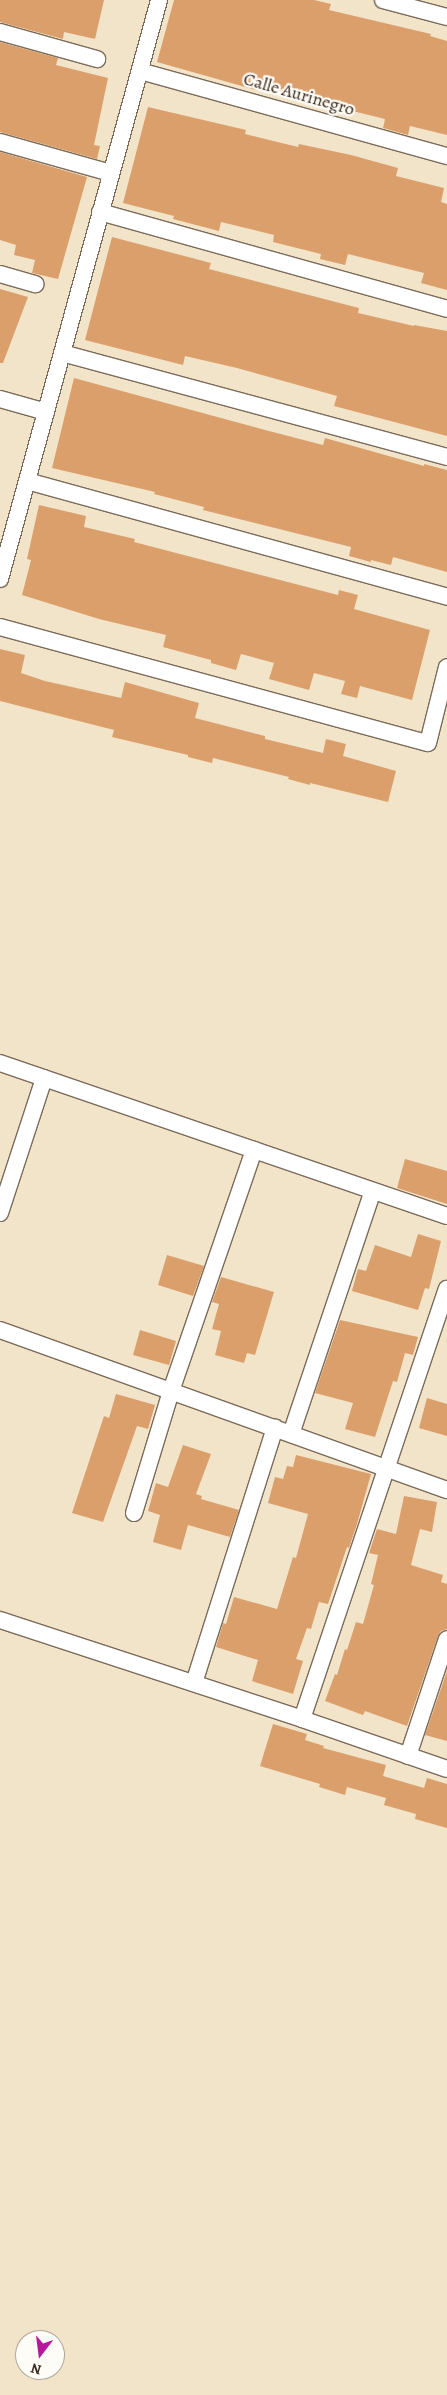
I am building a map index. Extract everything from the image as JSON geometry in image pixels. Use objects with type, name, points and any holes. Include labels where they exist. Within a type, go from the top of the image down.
[{"type":"street","points":[[0,579],[6,536],[27,481],[159,0]]},
{"type":"street","points":[[383,0],[447,17]]},
{"type":"street","points":[[0,32],[97,58]]},
{"type":"street","name":"Calle Aurinegro","points":[[140,71],[447,156]]},
{"type":"street","points":[[0,142],[111,173]]},
{"type":"street","points":[[100,212],[447,309]]},
{"type":"street","points":[[0,274],[36,284]]},
{"type":"street","points":[[62,352],[447,457]]},
{"type":"street","points":[[0,399],[46,412]]},
{"type":"street","points":[[27,481],[447,597]]},
{"type":"street","points":[[0,627],[428,742],[447,667]]},
{"type":"street","points":[[0,1063],[447,1216]]},
{"type":"street","points":[[0,1213],[44,1078]]},
{"type":"street","points":[[134,1513],[171,1391],[254,1150]]},
{"type":"street","points":[[290,1434],[373,1191]]},
{"type":"street","points":[[302,1719],[447,1289]]},
{"type":"street","points":[[0,1330],[447,1490]]},
{"type":"street","points":[[194,1683],[275,1428]]},
{"type":"street","points":[[0,1620],[194,1683],[447,1769]]},
{"type":"street","points":[[408,1756],[447,1639]]},
{"type":"building","points":[[0,0],[104,0],[95,39],[64,32],[63,39],[0,22]]},
{"type":"building","points":[[174,0],[314,0],[331,4],[329,10],[431,34],[430,36],[447,41],[447,135],[410,126],[408,135],[383,128],[385,119],[312,101],[313,97],[257,83],[256,90],[157,62]]},
{"type":"building","points":[[0,42],[58,58],[56,65],[108,78],[94,145],[100,146],[97,159],[0,132]]},
{"type":"building","points":[[148,107],[246,130],[245,134],[298,147],[299,144],[351,155],[398,168],[396,176],[444,188],[441,202],[447,204],[447,290],[421,283],[424,273],[348,254],[345,265],[320,259],[321,254],[273,242],[274,235],[221,222],[219,231],[173,219],[174,216],[123,203]]},
{"type":"building","points":[[0,152],[87,177],[58,279],[32,273],[35,260],[14,255],[16,245],[0,240]]},
{"type":"building","points":[[112,237],[211,263],[209,269],[359,308],[358,313],[414,326],[447,331],[447,436],[334,406],[337,396],[237,368],[185,356],[183,365],[85,340]]},
{"type":"building","points":[[0,289],[28,297],[3,363],[0,363]]},
{"type":"building","points":[[74,378],[323,445],[325,438],[424,466],[424,464],[447,470],[447,572],[393,557],[391,565],[371,560],[371,562],[349,556],[351,547],[203,510],[204,507],[154,494],[155,492],[52,468]]},
{"type":"building","points":[[39,505],[86,516],[84,527],[135,539],[134,542],[338,595],[339,590],[358,595],[354,609],[430,630],[412,700],[360,686],[357,698],[341,694],[345,681],[314,673],[309,690],[269,679],[274,663],[241,654],[236,670],[211,663],[211,660],[163,647],[166,635],[99,619],[22,595],[31,560],[27,559]]},
{"type":"building","points":[[0,649],[25,655],[21,673],[45,681],[121,698],[125,682],[199,703],[195,718],[265,736],[265,739],[323,753],[326,739],[346,744],[343,756],[396,771],[388,802],[310,783],[310,785],[288,779],[289,777],[213,758],[212,763],[188,757],[188,755],[112,737],[114,730],[0,701]]},
{"type":"building","points":[[405,1159],[447,1171],[447,1204],[397,1188]]},
{"type":"building","points":[[418,1234],[441,1241],[429,1289],[425,1288],[418,1310],[352,1291],[358,1269],[366,1271],[375,1245],[411,1257]]},
{"type":"building","points":[[167,1255],[204,1266],[193,1296],[158,1285]]},
{"type":"building","points":[[221,1277],[274,1292],[255,1355],[247,1353],[244,1363],[215,1355],[221,1331],[212,1329],[219,1304],[212,1302]]},
{"type":"building","points":[[340,1320],[418,1337],[413,1355],[405,1353],[397,1382],[393,1381],[375,1437],[345,1429],[353,1403],[315,1393]]},
{"type":"building","points":[[140,1330],[176,1341],[169,1365],[133,1355]]},
{"type":"building","points":[[116,1394],[155,1405],[148,1429],[137,1426],[103,1522],[72,1513],[104,1416],[109,1418]]},
{"type":"building","points":[[427,1398],[447,1404],[447,1436],[419,1428]]},
{"type":"building","points":[[183,1445],[211,1454],[196,1494],[202,1496],[201,1499],[239,1510],[230,1537],[188,1525],[181,1550],[153,1542],[160,1515],[148,1511],[156,1483],[168,1487]]},
{"type":"building","points":[[296,1455],[371,1474],[357,1524],[349,1548],[347,1547],[328,1604],[319,1602],[311,1629],[307,1628],[296,1659],[303,1661],[293,1694],[252,1681],[258,1660],[216,1647],[223,1623],[226,1624],[234,1597],[277,1609],[293,1557],[296,1558],[308,1514],[268,1503],[275,1477],[283,1479],[287,1466],[293,1467]]},
{"type":"building","points":[[404,1496],[437,1502],[432,1532],[420,1529],[411,1565],[443,1575],[441,1582],[447,1584],[447,1629],[441,1631],[438,1636],[407,1726],[365,1711],[363,1715],[325,1701],[335,1674],[337,1675],[345,1649],[347,1650],[356,1622],[363,1624],[374,1585],[371,1584],[378,1555],[369,1553],[377,1529],[396,1534]]},
{"type":"building","points":[[447,1671],[447,1741],[425,1735]]},
{"type":"building","points":[[273,1724],[307,1734],[305,1740],[324,1746],[323,1748],[386,1765],[383,1776],[424,1788],[427,1778],[447,1784],[447,1828],[415,1819],[416,1814],[384,1805],[386,1798],[347,1787],[345,1795],[319,1787],[320,1784],[260,1766]]}]
